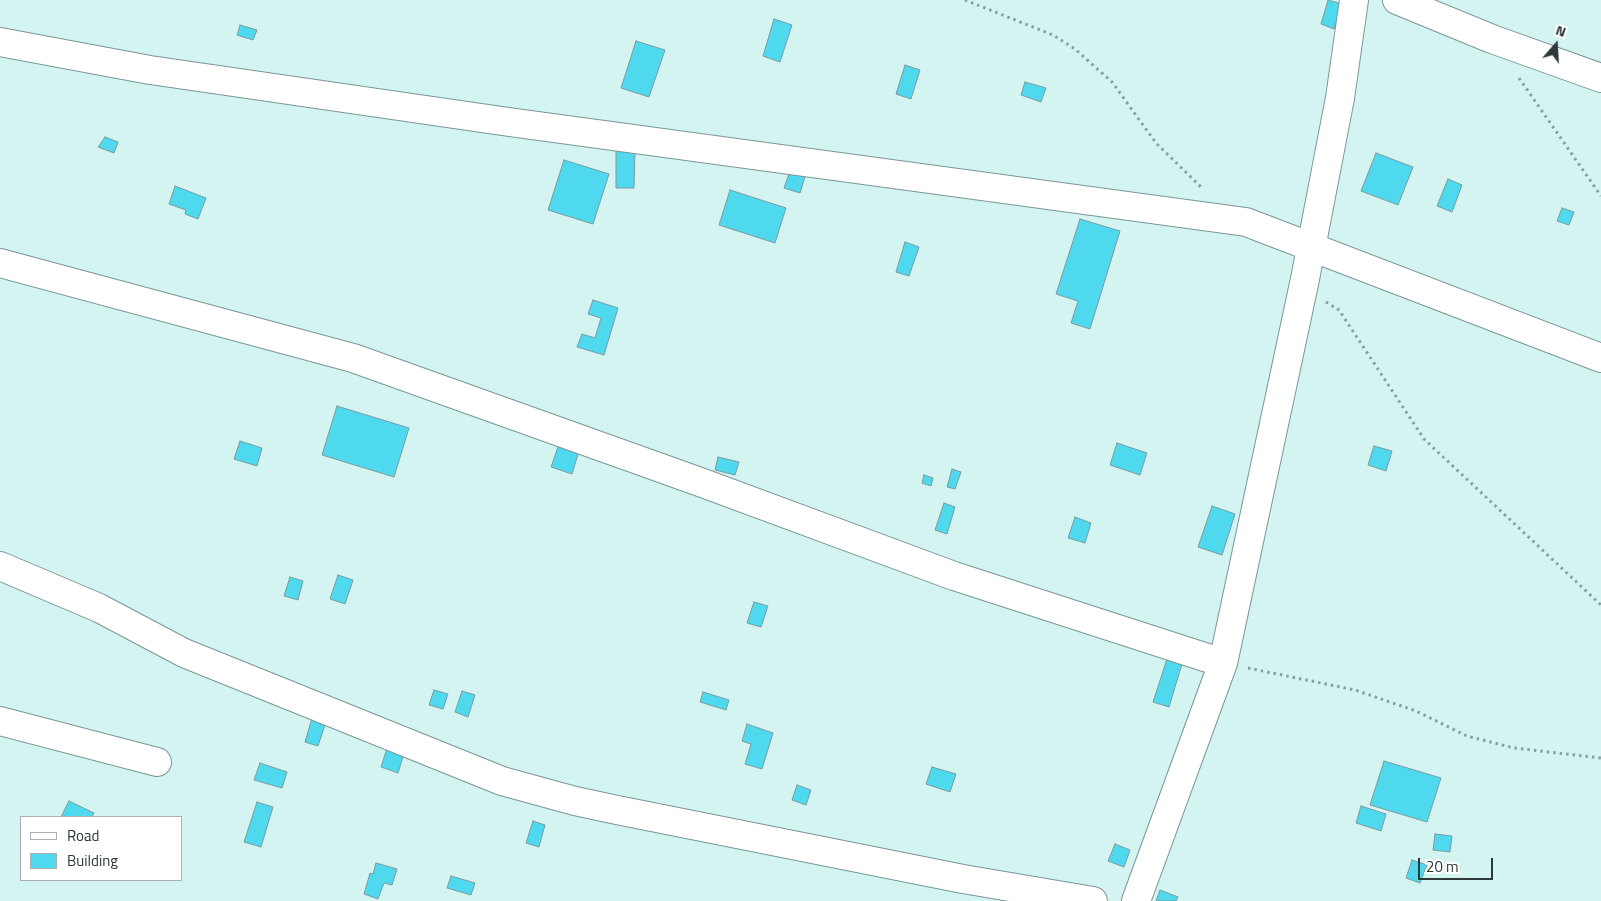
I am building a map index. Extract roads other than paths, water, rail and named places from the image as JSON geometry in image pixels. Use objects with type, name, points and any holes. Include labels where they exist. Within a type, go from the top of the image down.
[{"type":"street","points":[[1136,901],[1223,663],[1305,279],[1340,98],[1354,0]]},
{"type":"street","points":[[1397,0],[1492,39],[1601,78]]},
{"type":"street","points":[[0,42],[160,71],[518,123],[1246,222],[1601,358]]},
{"type":"street","points":[[0,263],[353,358],[700,482],[954,576],[1223,663]]},
{"type":"street","points":[[0,566],[99,608],[184,653],[502,781],[575,801],[963,879],[1093,901]]},
{"type":"street","points":[[0,720],[156,762]]}]
